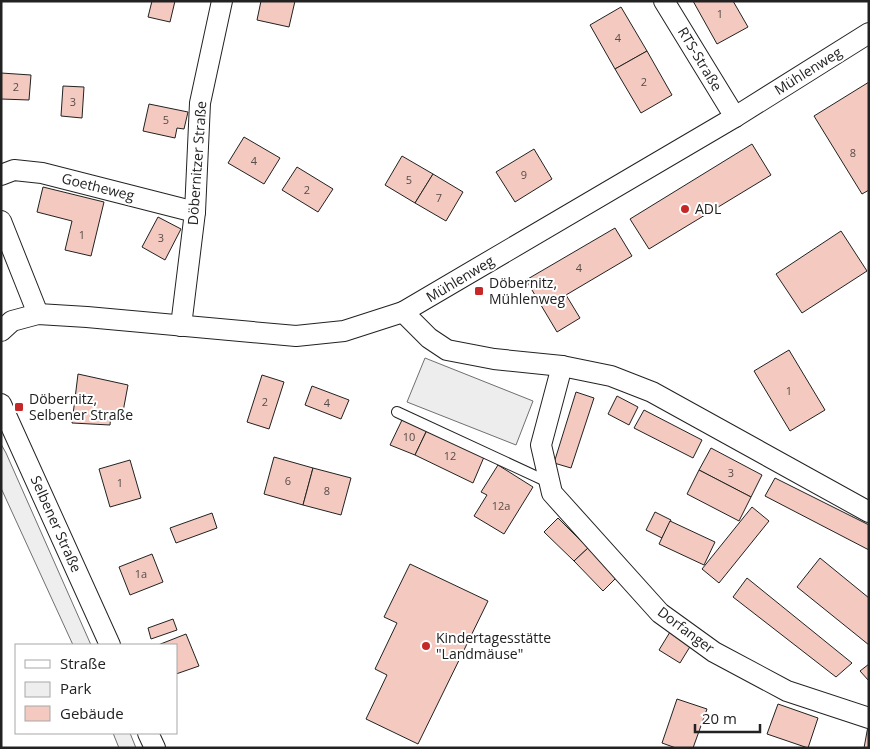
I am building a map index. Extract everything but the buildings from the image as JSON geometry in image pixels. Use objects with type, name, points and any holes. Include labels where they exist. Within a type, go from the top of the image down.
[{"type":"street","name":"Döbernitzer Straße","points":[[181,326],[195,212],[200,103],[222,1]]},
{"type":"street","name":"RTS-Straße","points":[[664,1],[735,117]]},
{"type":"street","name":"Mühlenweg","points":[[1,331],[12,321],[38,314],[296,336],[344,331],[403,312],[735,117],[869,33]]},
{"type":"street","name":"Goetheweg","points":[[1,175],[14,170],[42,173],[195,212]]},
{"type":"street","points":[[1,221],[38,314]]},
{"type":"street","points":[[403,312],[430,338],[447,350],[494,359],[562,366],[612,376],[652,392],[869,512]]},
{"type":"street","name":"Dorfanger","points":[[562,366],[541,445],[552,493],[660,613],[714,652],[787,692],[869,718]]},
{"type":"street","name":"Selbener Straße","points":[[1,404],[110,644]]},
{"type":"street","points":[[148,734],[155,748]]},
{"type":"lane","points":[[397,412],[548,482]]},
{"type":"green space","points":[[1,444],[91,644],[73,644],[1,488]]},
{"type":"green space","points":[[113,734],[130,734],[136,748],[119,748]]},
{"type":"shaded area","points":[[425,358],[533,401],[516,445],[407,402]]},
{"type":"place","name":"ADL","points":[[685,209]]},
{"type":"place","name":"Döbernitz, Mühlenweg","points":[[479,291]]},
{"type":"place","name":"Döbernitz, Selbener Straße","points":[[19,407]]},
{"type":"place","name":"Kindertagesstätte \"Landmäuse\"","points":[[426,646]]}]
